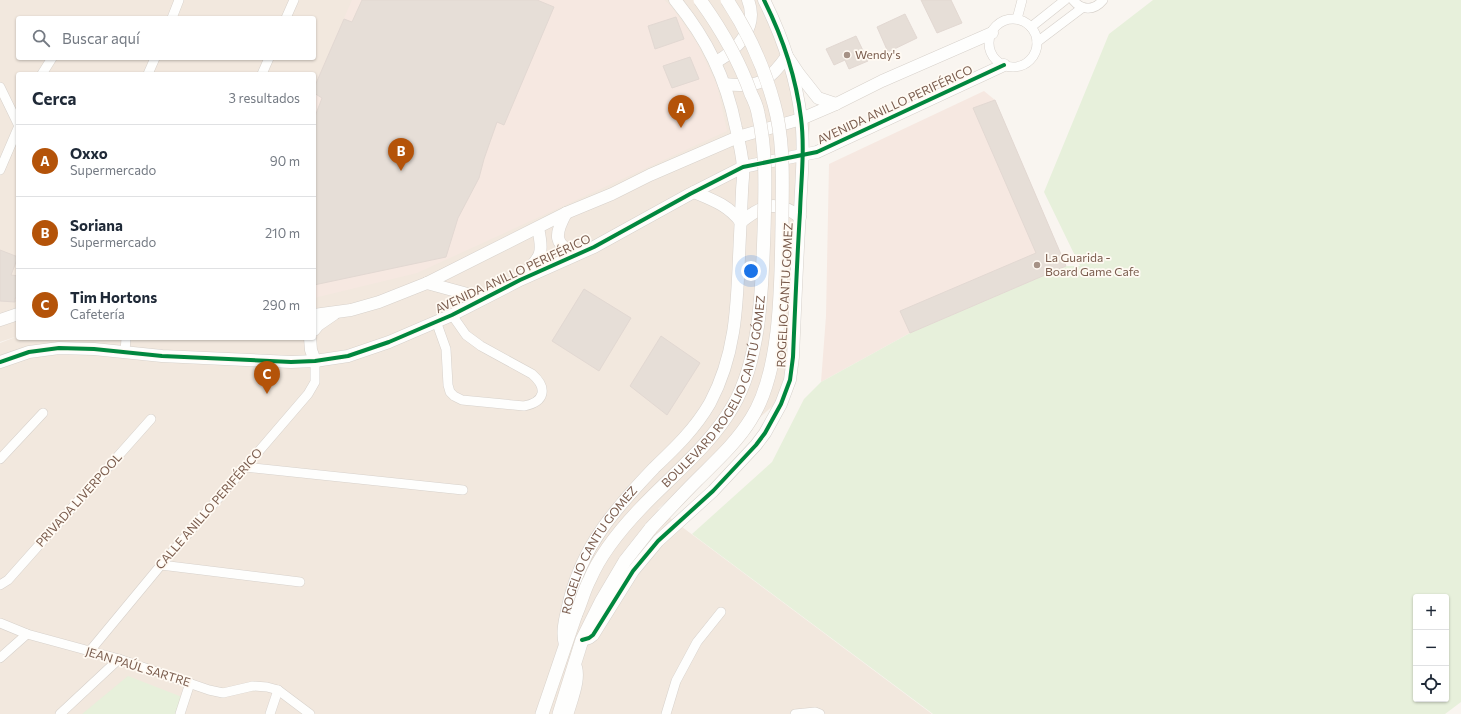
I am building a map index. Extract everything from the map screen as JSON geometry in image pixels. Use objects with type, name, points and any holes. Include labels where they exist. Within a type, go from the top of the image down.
[{"type":"main road","name":"BOULEVARD ROGELIO CANTÚ GÓMEZ","points":[[542,714],[576,614],[590,578],[611,542],[639,510],[712,436],[733,406],[747,375],[754,344],[762,287],[765,192],[763,146],[758,112],[743,71],[717,23],[700,0]]},
{"type":"main road","name":"BOULEVARD ROGELIO CANTÚ GÓMEZ","points":[[559,714],[582,640],[602,600],[625,561],[651,528],[729,448],[752,419],[766,390],[778,326],[781,271],[782,144],[775,105],[760,62],[743,24],[727,0]]},
{"type":"street","points":[[173,16],[180,0]]},
{"type":"street","points":[[287,16],[294,0]]},
{"type":"street","name":"ROGELIO CANTU GOMEZ","points":[[566,647],[564,639],[567,611],[574,582],[584,556],[602,527],[626,498],[691,431],[709,403],[724,374],[731,347],[737,304],[743,167],[732,109],[716,62],[695,27],[675,0]]},
{"type":"street","points":[[716,62],[733,51],[749,28],[752,12],[748,0]]},
{"type":"street","name":"ROGELIO CANTU GOMEZ","points":[[582,640],[593,635],[633,571],[658,541],[713,491],[756,445],[770,425],[781,404],[790,380],[793,357],[803,156],[801,119],[796,90],[787,56],[764,0]]},
{"type":"street","points":[[1017,19],[1022,0]]},
{"type":"street","points":[[1031,27],[1065,0]]},
{"type":"street","points":[[1073,0],[1082,8]]},
{"type":"street","points":[[1038,42],[1082,8],[1094,7],[1103,0]]},
{"type":"street","points":[[1011,19],[1017,19],[1031,27],[1036,34],[1038,42],[1035,54],[1027,63],[1016,67],[1004,65],[998,62],[991,52],[990,39],[992,33],[999,24],[1011,19]]},
{"type":"street","name":"AVENIDA ANILLO PERIFÉRICO","points":[[316,315],[336,312],[379,302],[427,283],[566,213],[598,200],[650,175],[738,137],[801,119],[889,78],[992,33]]},
{"type":"street","points":[[724,84],[739,86],[763,82],[771,76],[787,56],[818,98],[836,104]]},
{"type":"street","points":[[43,72],[51,60]]},
{"type":"street","points":[[149,72],[154,60]]},
{"type":"street","points":[[263,72],[268,60]]},
{"type":"street","name":"AVENIDA ANILLO PERIFÉRICO","points":[[0,362],[29,352],[59,348],[94,349],[162,356],[283,362],[315,361],[348,356],[389,342],[452,315],[482,298],[594,247],[743,167],[818,152],[1004,65]]},
{"type":"street","points":[[0,87],[16,120]]},
{"type":"street","points":[[0,170],[16,133]]},
{"type":"street","points":[[694,192],[724,205],[735,214],[741,222],[755,211],[765,206],[778,206],[790,209],[800,216]]},
{"type":"street","points":[[566,213],[558,233],[558,240],[562,247],[569,251],[578,253]]},
{"type":"street","points":[[520,280],[537,261],[541,254],[542,248],[538,228]]},
{"type":"street","points":[[427,283],[482,298]]},
{"type":"street","points":[[316,328],[336,312]]},
{"type":"street","points":[[0,320],[16,315]]},
{"type":"street","points":[[436,321],[446,349],[448,385],[450,392],[454,396],[462,400],[524,406],[532,404],[538,400],[542,395],[543,388],[539,380],[532,374],[480,346],[466,335],[452,315]]},
{"type":"street","points":[[125,352],[126,340]]},
{"type":"street","points":[[310,340],[311,350],[315,361]]},
{"type":"street","name":"CALLE ANILLO PERIFÉRICO","points":[[89,652],[161,565],[308,394],[315,382],[315,361]]},
{"type":"street","points":[[0,459],[43,413]]},
{"type":"street","name":"PRIVADA LIVERPOOL","points":[[4,583],[151,420]]},
{"type":"street","points":[[245,467],[463,490]]},
{"type":"street","points":[[161,565],[300,582]]},
{"type":"street","points":[[666,714],[676,682],[697,642],[721,612]]},
{"type":"street","name":"JEAN PAÚL SARTRE","points":[[0,623],[27,634],[119,659],[209,690],[223,693],[253,686],[267,687],[278,690]]},
{"type":"street","points":[[0,658],[27,634]]},
{"type":"street","points":[[60,714],[119,659]]},
{"type":"street","points":[[569,714],[579,678],[578,666],[575,662]]},
{"type":"street","points":[[180,714],[190,683]]},
{"type":"street","points":[[270,714],[278,690],[310,714]]},
{"type":"street","points":[[795,714],[815,712],[820,714]]},
{"type":"shaded area","points":[[0,0],[771,0],[810,124],[786,394],[658,509],[932,714],[0,714],[0,343],[16,337],[16,340],[316,340],[316,72],[16,72],[16,337],[0,342]]},
{"type":"shaded area","points":[[352,0],[664,0],[671,6],[697,43],[717,85],[727,131],[417,273],[316,298],[316,82]]},
{"type":"shaded area","points":[[984,91],[995,100],[1066,266],[910,333],[821,382],[826,316],[829,164]]},
{"type":"green space","points":[[1153,0],[1461,0],[1461,702],[1445,714],[933,714],[692,534],[772,462],[804,399],[821,382],[910,333],[1066,266],[1080,266],[1044,192],[1109,34]]},
{"type":"green space","points":[[128,676],[182,697],[176,714],[82,714]]},
{"type":"building","points":[[362,0],[537,0],[554,7],[504,125],[497,122],[479,178],[458,218],[446,257],[316,285],[316,114],[322,98],[316,94],[316,83],[344,19],[352,22]]},
{"type":"building","points":[[921,0],[951,0],[962,23],[937,33]]},
{"type":"building","points":[[905,14],[917,38],[888,52],[877,27]]},
{"type":"building","points":[[676,17],[684,39],[655,49],[648,26]]},
{"type":"building","name":"Wendy's","points":[[856,36],[868,61],[849,69],[845,60],[834,65],[826,49]]},
{"type":"building","points":[[690,57],[699,79],[672,88],[663,66]]},
{"type":"building","points":[[995,100],[1066,266],[910,333],[900,311],[1036,253],[973,108]]},
{"type":"building","points":[[0,250],[16,256],[16,262],[11,275],[16,276],[16,298],[15,302],[0,301]]},
{"type":"building","points":[[584,289],[631,318],[599,371],[552,341]]},
{"type":"building","points":[[661,336],[700,363],[667,415],[630,386]]},
{"type":"cycle path","points":[[582,640],[593,635],[633,571],[658,541],[713,491],[756,445],[765,433],[781,404],[790,380],[793,357],[802,177],[802,130],[799,103],[792,72],[777,28],[764,0]]},
{"type":"cycle path","points":[[0,362],[29,352],[59,348],[94,349],[162,356],[291,362],[315,361],[348,356],[389,342],[452,315],[520,280],[594,247],[690,194],[743,167],[817,152],[1004,65]]},
{"type":"place","name":"Wendy's","points":[[847,55]]},
{"type":"place","name":"Oxxo","points":[[681,128]]},
{"type":"place","name":"Soriana","points":[[401,171]]},
{"type":"place","name":"La Guarida - Board Game Cafe","points":[[1037,265]]},
{"type":"place","name":"Tim Hortons","points":[[267,394]]}]
